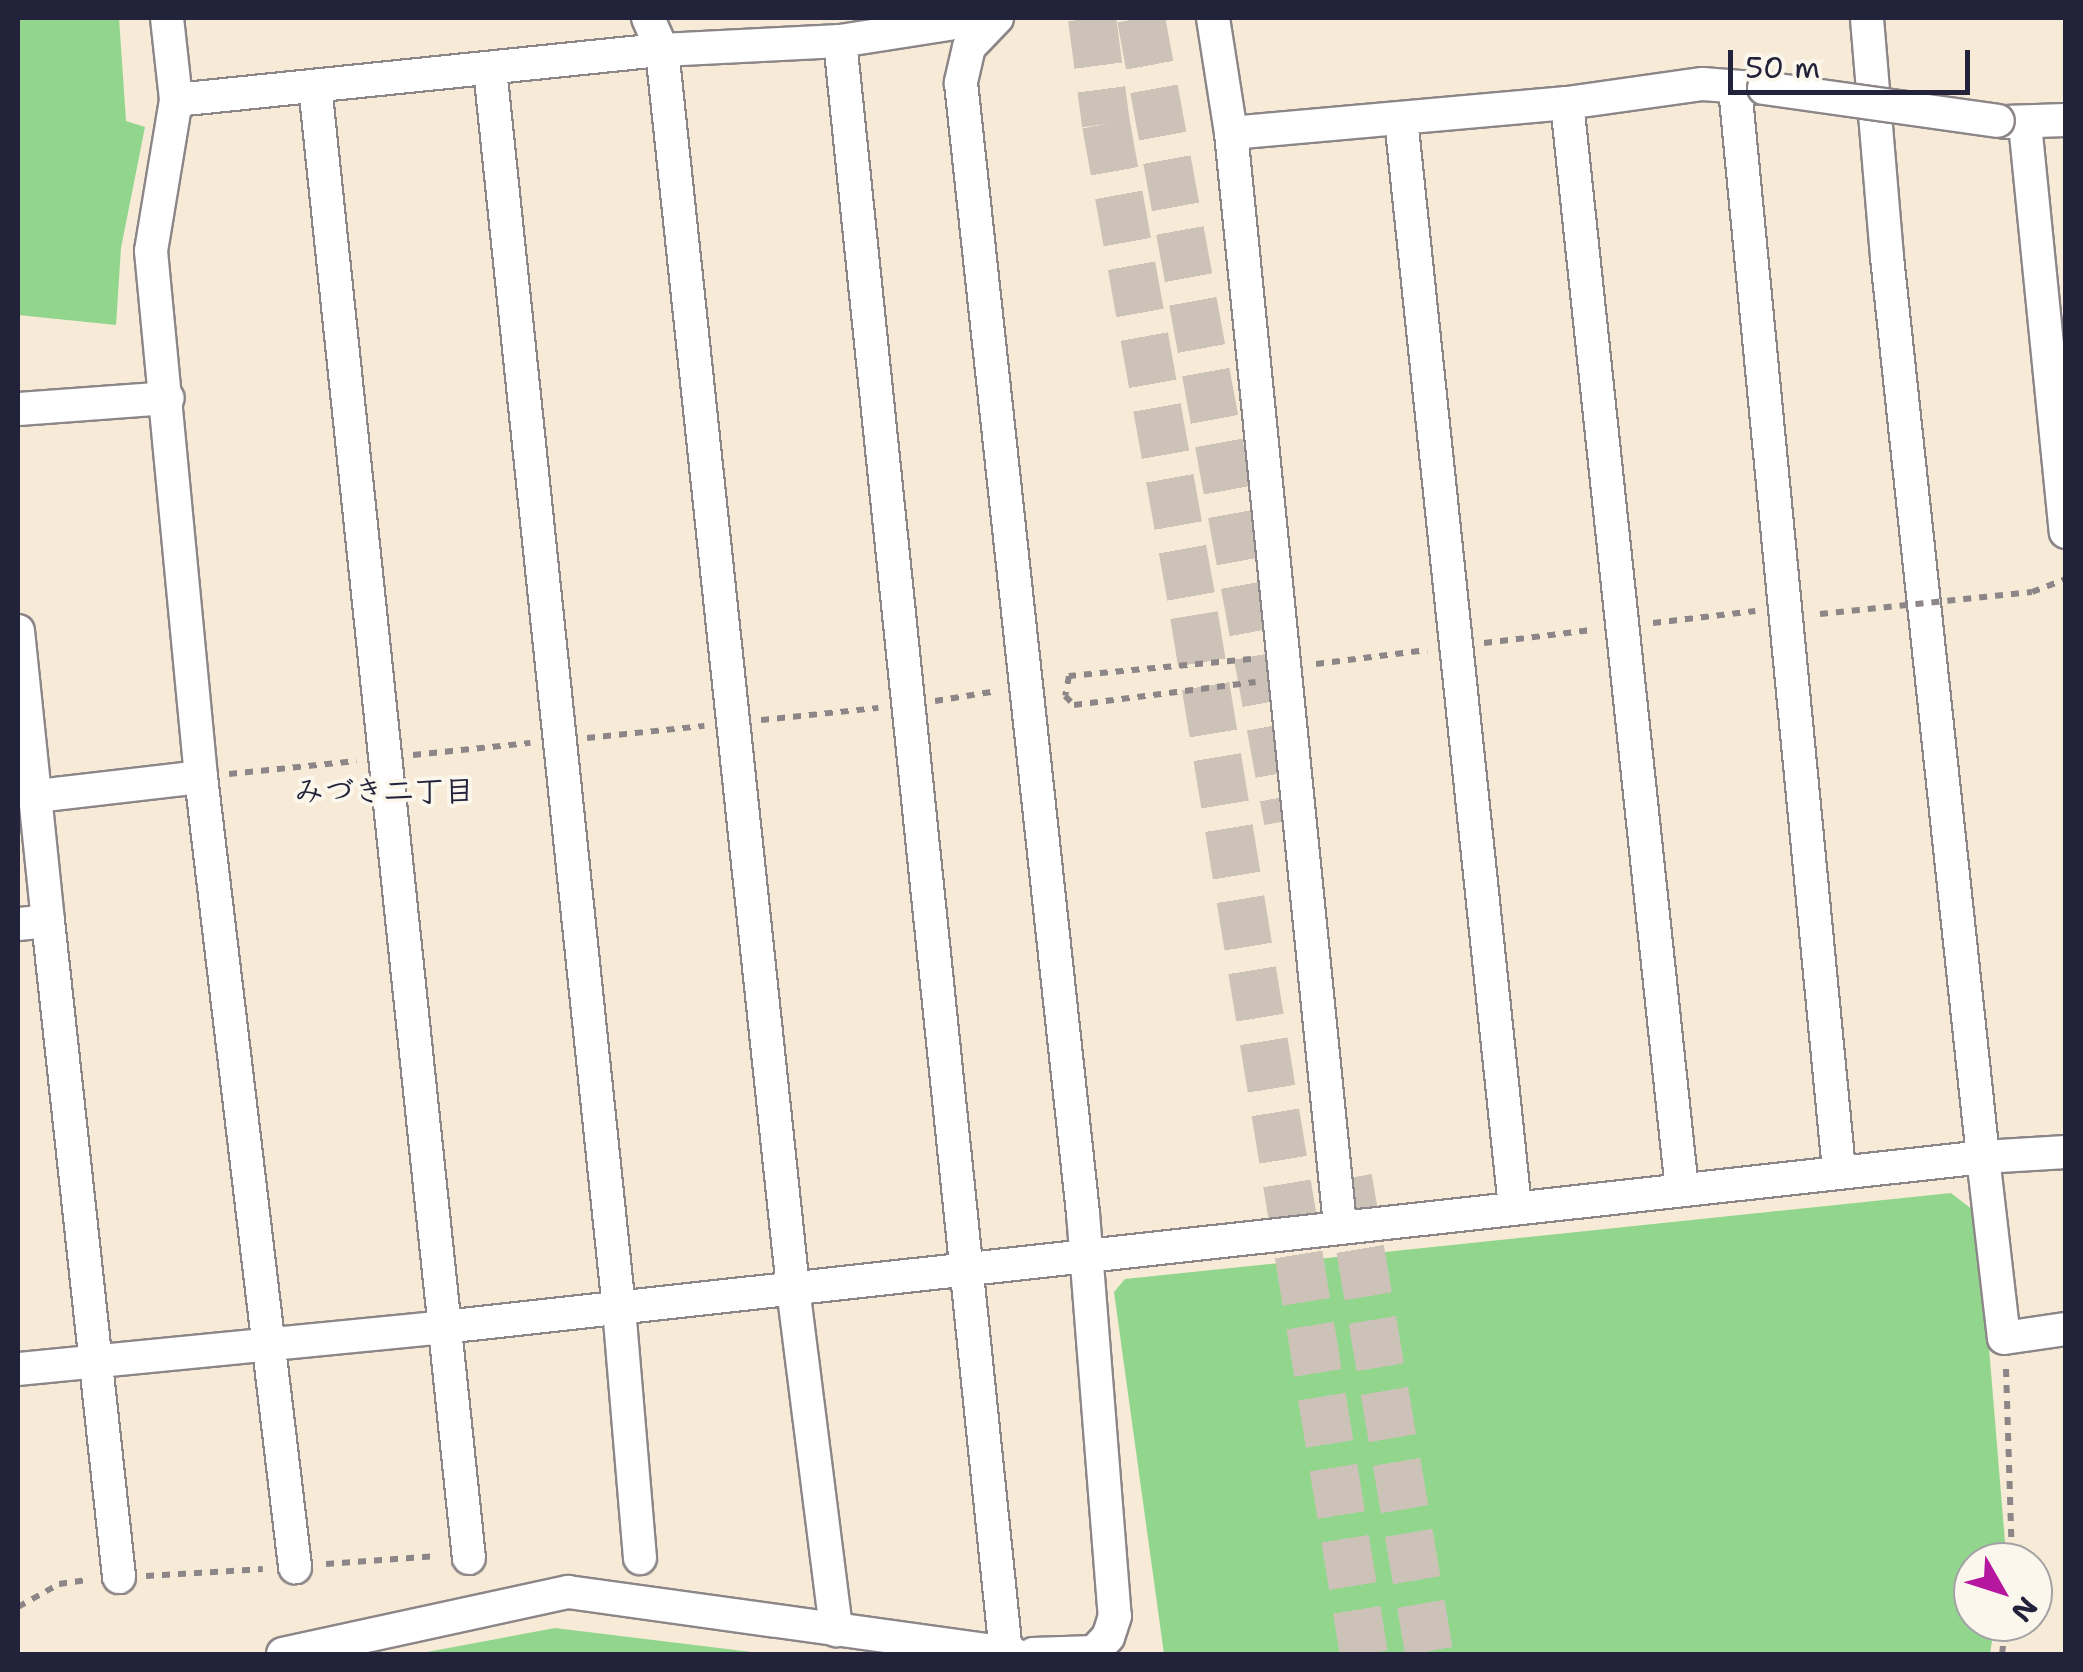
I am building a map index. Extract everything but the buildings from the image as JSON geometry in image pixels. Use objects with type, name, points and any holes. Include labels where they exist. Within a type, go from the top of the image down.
[{"type":"street","points":[[167,18],[176,100],[151,251],[212,776],[295,1566]]},
{"type":"street","points":[[648,18],[662,50],[793,1288],[836,1630]]},
{"type":"street","points":[[1213,18],[1231,133],[1276,668],[1340,1226]]},
{"type":"street","points":[[1867,18],[1887,257],[2004,1338],[2066,1329]]},
{"type":"street","points":[[176,100],[662,50],[840,41],[962,22],[990,24]]},
{"type":"street","points":[[990,24],[964,56],[961,83],[1086,1256],[1116,1616],[1108,1637],[1094,1652],[1033,1654]]},
{"type":"street","points":[[840,41],[1006,1654]]},
{"type":"street","points":[[490,68],[619,1308],[640,1558]]},
{"type":"street","points":[[1231,133],[1567,104],[1703,84],[2012,122],[2066,120]]},
{"type":"street","points":[[315,86],[469,1558]]},
{"type":"street","points":[[1750,88],[1784,608],[1839,1171]]},
{"type":"street","points":[[1567,104],[1682,1190]]},
{"type":"street","points":[[1401,119],[1515,1208]]},
{"type":"street","points":[[2012,122],[2066,532]]},
{"type":"street","points":[[18,409],[168,398]]},
{"type":"street","points":[[18,631],[36,796],[32,922],[98,1361],[120,1578]]},
{"type":"street","points":[[36,796],[212,776]]},
{"type":"street","points":[[18,1368],[444,1328],[1839,1171],[2066,1152]]},
{"type":"street","points":[[283,1654],[568,1592],[1014,1654]]},
{"type":"path","points":[[1276,668],[1253,686],[1074,705],[1064,696],[1063,687],[1069,676],[1248,657],[1276,668],[1784,608],[1820,614],[2032,592],[2066,580]]},
{"type":"path","points":[[212,776],[909,705],[998,690]]},
{"type":"path","points":[[2004,1338],[2011,1542]]},
{"type":"path","points":[[18,1607],[59,1584],[295,1566],[469,1558]]},
{"type":"green space","points":[[18,18],[119,18],[126,121],[145,127],[121,248],[116,325],[18,315]]},
{"type":"green space","points":[[1951,1193],[1978,1214],[2005,1542],[1953,1542],[1953,1642],[1992,1642],[1990,1654],[1164,1654],[1114,1292],[1125,1279]]},
{"type":"green space","points":[[555,1628],[768,1654],[416,1654]]},
{"type":"tunnel","points":[[1092,18],[1106,124],[1194,615],[1364,1654]]},
{"type":"tunnel","points":[[1141,18],[1288,821]]},
{"type":"tunnel","points":[[1348,1178],[1429,1654]]},
{"type":"district","name":"みづき二丁目","points":[[384,791]]}]
